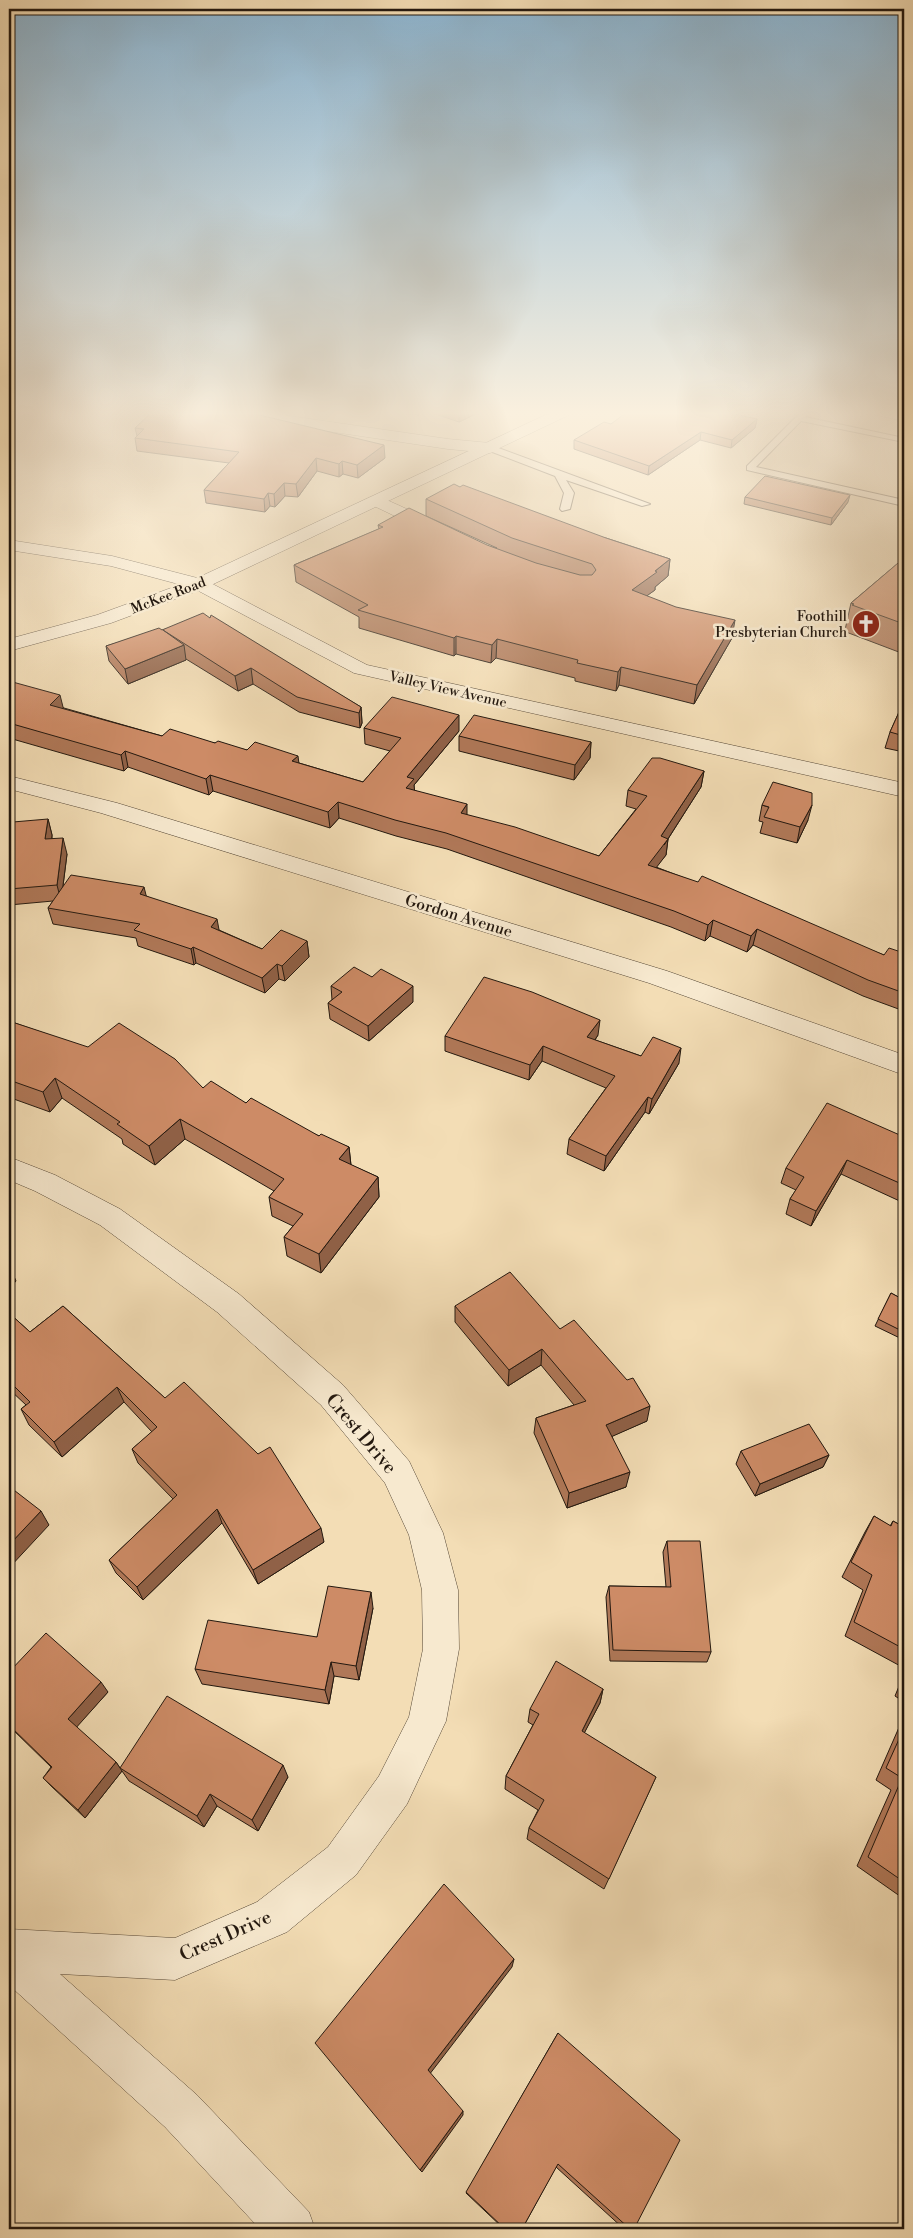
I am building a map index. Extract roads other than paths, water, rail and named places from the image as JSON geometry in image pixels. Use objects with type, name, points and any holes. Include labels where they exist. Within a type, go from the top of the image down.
[{"type":"street","name":"McKee Road","points":[[9,645],[104,619],[198,584],[345,516]]},
{"type":"street","points":[[411,516],[452,536]]},
{"type":"street","name":"Valley View Avenue","points":[[9,545],[112,561],[198,584],[361,669],[904,790]]},
{"type":"street","name":"Gordon Avenue","points":[[9,783],[109,808],[658,976],[904,1065]]},
{"type":"street","name":"Crest Drive","points":[[9,1168],[45,1183],[110,1217],[228,1303],[332,1395],[397,1472],[426,1533],[440,1590],[441,1649],[427,1721],[393,1790],[342,1861],[272,1917],[175,1958],[9,1950]]},
{"type":"street","points":[[9,1957],[180,2111],[292,2229]]},
{"type":"place","name":"Foothill Presbyterian Church","points":[[866,624]]}]
